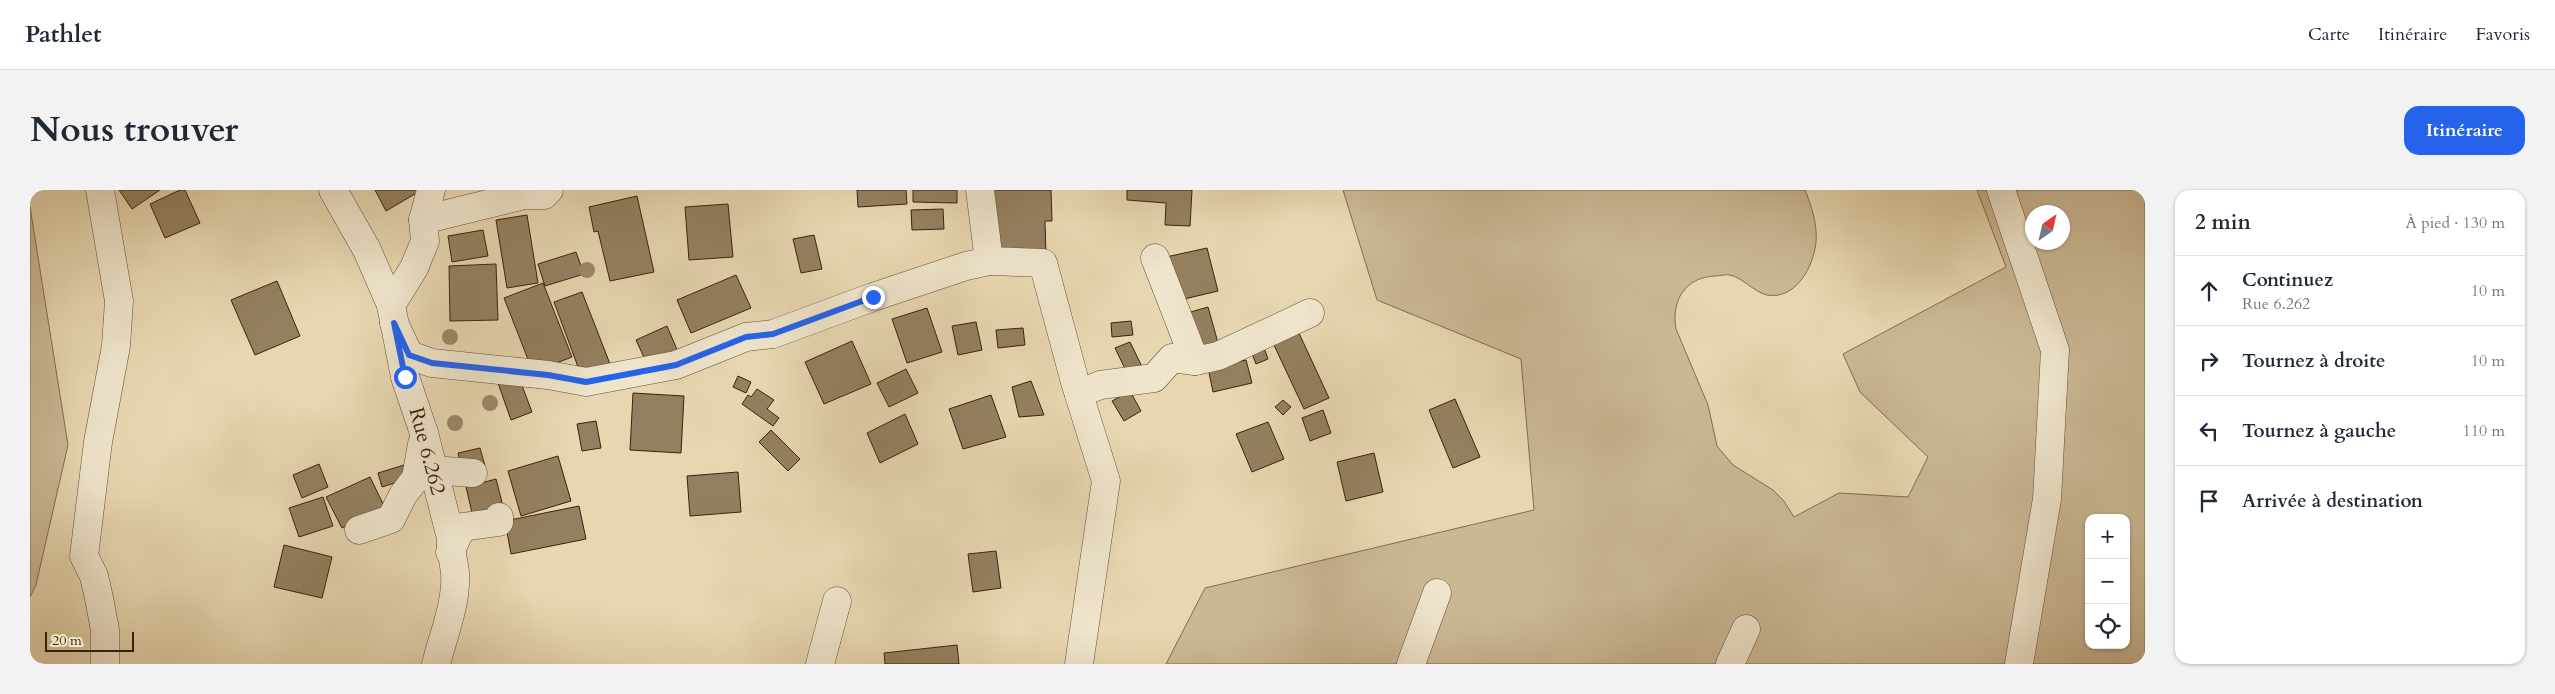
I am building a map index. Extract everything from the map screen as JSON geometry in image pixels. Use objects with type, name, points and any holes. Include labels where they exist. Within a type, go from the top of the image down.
[{"type":"street","points":[[100,190],[119,300],[116,346],[98,442],[84,556],[94,576],[99,598],[105,630],[105,664]]},
{"type":"street","name":"Rue 6.262","points":[[333,190],[367,250],[393,314],[405,377],[424,432],[432,470],[451,538],[450,552],[455,573],[450,610],[436,664]]},
{"type":"street","points":[[432,190],[423,220],[425,241],[393,314],[409,355],[432,363],[548,375],[586,382],[676,365],[746,337],[773,334],[873,297],[966,266],[989,261],[1043,263],[1079,394],[1106,481],[1079,664]]},
{"type":"street","points":[[423,220],[524,195],[544,195],[549,190]]},
{"type":"street","points":[[980,190],[989,261]]},
{"type":"street","points":[[2001,190],[2055,350],[2046,499],[2019,664]]},
{"type":"street","points":[[1155,258],[1195,361]]},
{"type":"street","points":[[1079,394],[1100,385],[1154,378],[1172,358],[1195,361],[1218,356],[1310,314]]},
{"type":"street","points":[[359,530],[391,519],[403,495],[416,478],[424,432]]},
{"type":"street","points":[[432,470],[473,473]]},
{"type":"street","points":[[450,552],[462,527],[499,522],[499,517]]},
{"type":"street","points":[[1410,664],[1437,593]]},
{"type":"street","points":[[820,664],[837,600]]},
{"type":"street","points":[[1730,664],[1746,629]]},
{"type":"shaded area","points":[[1343,190],[1805,190],[1815,220],[1816,241],[1810,264],[1805,275],[1797,284],[1789,291],[1778,295],[1767,295],[1730,275],[1705,277],[1688,286],[1682,292],[1678,300],[1675,319],[1676,329],[1708,405],[1717,446],[1733,465],[1773,490],[1784,501],[1794,517],[1839,493],[1908,497],[1928,457],[1860,392],[1843,354],[2006,267],[1977,190],[2145,190],[2145,664],[1166,664],[1205,588],[1534,510],[1521,359],[1377,300]]},
{"type":"shaded area","points":[[30,207],[68,445],[36,585],[30,597]]},
{"type":"building","points":[[119,190],[160,190],[132,209]]},
{"type":"building","points":[[180,190],[185,190],[200,223],[165,238],[150,204]]},
{"type":"building","points":[[375,190],[419,190],[420,191],[386,211]]},
{"type":"building","points":[[857,190],[906,190],[907,204],[858,207]]},
{"type":"building","points":[[913,190],[957,190],[957,203],[913,202]]},
{"type":"building","points":[[991,190],[1051,190],[1052,221],[1045,221],[1046,257],[989,258]]},
{"type":"building","points":[[1127,190],[1192,190],[1190,226],[1165,225],[1166,203],[1127,200]]},
{"type":"building","points":[[637,196],[654,272],[610,281],[598,231],[594,232],[589,207]]},
{"type":"building","points":[[728,204],[733,257],[689,260],[685,207]]},
{"type":"building","points":[[943,209],[944,229],[912,230],[911,210]]},
{"type":"building","points":[[527,215],[538,283],[507,288],[496,220]]},
{"type":"building","points":[[483,230],[488,256],[452,262],[448,236]]},
{"type":"building","points":[[814,235],[822,269],[801,273],[793,239]]},
{"type":"building","points":[[1207,248],[1218,291],[1180,300],[1166,257]]},
{"type":"building","points":[[576,252],[584,274],[545,286],[538,264]]},
{"type":"building","points":[[496,264],[498,320],[450,321],[449,266]]},
{"type":"building","points":[[736,275],[751,308],[691,333],[677,300]]},
{"type":"building","points":[[277,281],[300,336],[255,355],[231,300]]},
{"type":"building","points":[[543,283],[572,357],[533,372],[504,298]]},
{"type":"building","points":[[582,292],[610,364],[581,375],[554,302]]},
{"type":"building","points":[[1208,307],[1220,350],[1199,356],[1187,313]]},
{"type":"building","points":[[927,308],[942,352],[907,363],[892,319]]},
{"type":"building","points":[[1131,321],[1133,335],[1112,337],[1111,323]]},
{"type":"building","points":[[976,322],[982,350],[958,355],[952,326]]},
{"type":"building","points":[[667,326],[678,352],[648,366],[636,340]]},
{"type":"building","points":[[1023,328],[1025,345],[998,348],[996,330]]},
{"type":"building","points":[[1298,331],[1329,398],[1304,409],[1273,343]]},
{"type":"building","points":[[852,341],[871,384],[824,404],[805,362]]},
{"type":"building","points":[[1130,342],[1144,371],[1129,377],[1115,348]]},
{"type":"building","points":[[1262,342],[1268,359],[1256,364],[1249,346]]},
{"type":"building","points":[[1246,360],[1252,383],[1213,392],[1208,368]]},
{"type":"building","points":[[906,369],[918,393],[889,407],[877,383]]},
{"type":"building","points":[[518,375],[532,412],[511,420],[498,383]]},
{"type":"building","points":[[738,376],[751,382],[746,393],[733,387]]},
{"type":"building","points":[[1031,381],[1044,415],[1019,417],[1012,387]]},
{"type":"building","points":[[757,389],[774,400],[767,409],[779,418],[773,426],[742,404],[748,395],[751,397]]},
{"type":"building","points":[[1130,391],[1141,411],[1124,421],[1112,401]]},
{"type":"building","points":[[633,393],[684,396],[681,453],[630,450]]},
{"type":"building","points":[[991,395],[1006,437],[963,449],[949,409]]},
{"type":"building","points":[[1455,399],[1480,457],[1453,468],[1429,410]]},
{"type":"building","points":[[1283,400],[1291,407],[1283,415],[1275,407]]},
{"type":"building","points":[[1323,410],[1331,433],[1310,441],[1302,418]]},
{"type":"building","points":[[905,414],[918,444],[880,463],[867,433]]},
{"type":"building","points":[[596,421],[601,448],[582,451],[577,424]]},
{"type":"building","points":[[1268,422],[1284,459],[1252,472],[1236,434]]},
{"type":"building","points":[[771,430],[800,459],[788,471],[759,442]]},
{"type":"building","points":[[480,448],[485,466],[463,471],[458,453]]},
{"type":"building","points":[[1374,453],[1383,492],[1346,501],[1337,462]]},
{"type":"building","points":[[558,456],[571,501],[521,516],[508,471]]},
{"type":"building","points":[[319,464],[328,487],[302,498],[293,475]]},
{"type":"building","points":[[404,465],[407,479],[382,487],[378,473]]},
{"type":"building","points":[[738,472],[741,512],[690,516],[687,476]]},
{"type":"building","points":[[370,477],[385,508],[342,528],[326,497]]},
{"type":"building","points":[[496,479],[505,514],[474,521],[466,487]]},
{"type":"building","points":[[323,497],[333,526],[299,537],[289,508]]},
{"type":"building","points":[[579,506],[586,539],[511,554],[505,521]]},
{"type":"building","points":[[284,545],[332,557],[322,598],[274,587]]},
{"type":"building","points":[[996,551],[1001,588],[973,592],[968,554]]},
{"type":"building","points":[[957,645],[959,664],[885,664],[884,653]]},
{"type":"route","points":[[405,377],[394,323],[409,355],[432,363],[548,375],[586,382],[676,365],[746,337],[773,334],[873,297]]}]
